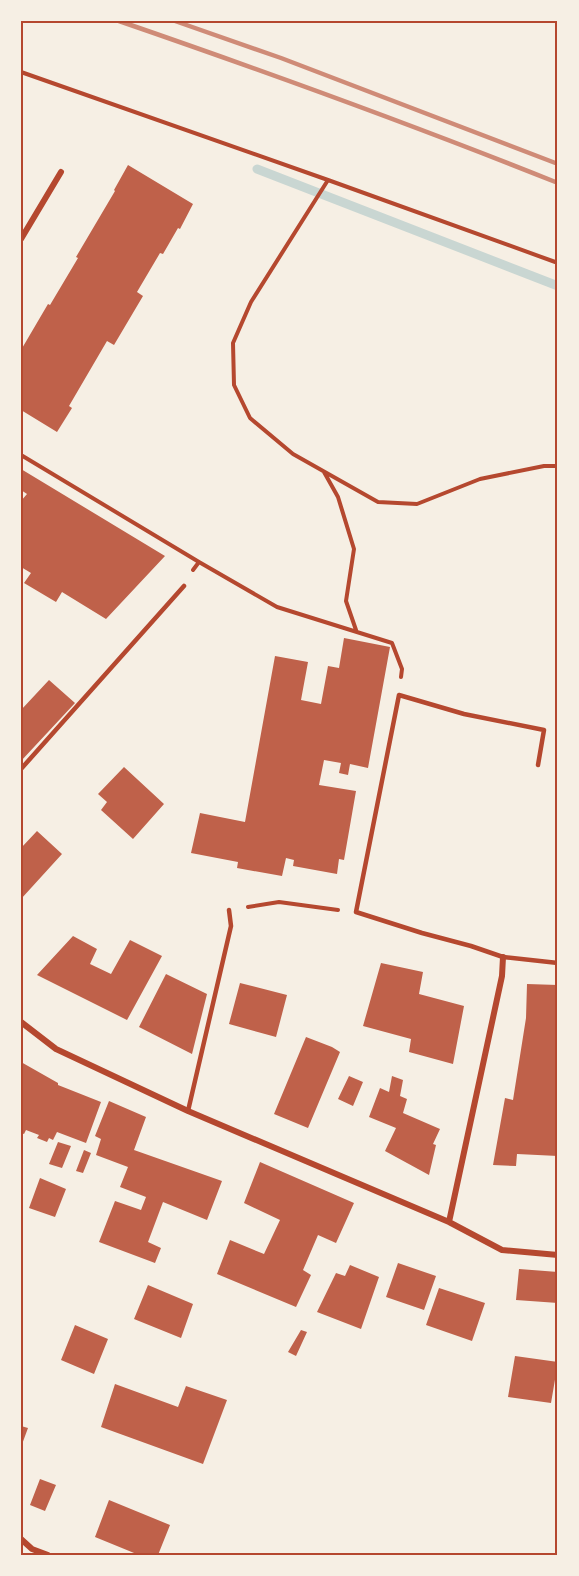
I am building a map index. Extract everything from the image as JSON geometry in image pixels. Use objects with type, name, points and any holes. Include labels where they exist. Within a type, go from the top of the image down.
[{"type":"street","points":[[21,239],[61,172]]},
{"type":"street","points":[[449,1222],[502,976],[503,957]]},
{"type":"street","points":[[21,1022],[56,1049],[188,1111],[449,1222],[502,1250],[558,1255]]},
{"type":"street","points":[[21,1539],[32,1549],[48,1555]]},
{"type":"lane","points":[[21,769],[184,586]]},
{"type":"lane","points":[[538,765],[544,730],[464,714],[399,695],[356,912],[503,957],[558,963]]},
{"type":"lane","points":[[188,1111],[231,926],[229,910]]},
{"type":"path","points":[[21,72],[558,263]]},
{"type":"path","points":[[328,180],[252,302],[233,343],[234,385],[250,418],[293,454],[378,502],[417,504],[480,479],[544,466],[558,466]]},
{"type":"path","points":[[21,455],[278,607],[392,643],[402,669],[399,695]]},
{"type":"path","points":[[324,471],[338,497],[354,549],[346,601],[357,631]]},
{"type":"path","points":[[184,586],[199,562]]},
{"type":"path","points":[[229,910],[279,902],[356,912]]},
{"type":"building","points":[[128,165],[193,204],[180,229],[178,228],[163,254],[160,253],[137,292],[143,296],[114,345],[107,341],[69,406],[72,408],[57,432],[21,410],[21,350],[78,258],[76,257]]},
{"type":"building","points":[[21,469],[165,556],[106,619],[62,592],[56,602],[24,583],[31,573],[21,567],[21,501],[27,494],[21,490]]},
{"type":"building","points":[[344,638],[390,647],[368,768],[350,764],[348,775],[339,773],[341,763],[324,760],[319,785],[356,791],[344,860],[339,859],[337,874],[293,866],[294,860],[286,858],[282,876],[237,868],[238,862],[191,853],[200,813],[245,822],[275,656],[308,662],[301,700],[321,704],[328,666],[339,668]]},
{"type":"building","points":[[49,680],[75,703],[21,761],[21,710]]},
{"type":"building","points":[[124,767],[164,804],[133,839],[101,810],[107,802],[98,794]]},
{"type":"building","points":[[37,831],[62,854],[21,899],[21,848]]},
{"type":"building","points":[[73,936],[97,949],[90,964],[111,974],[130,940],[162,956],[127,1020],[37,975]]},
{"type":"building","points":[[381,963],[423,972],[419,994],[464,1006],[453,1064],[409,1052],[411,1039],[363,1026]]},
{"type":"building","points":[[166,974],[207,994],[192,1054],[139,1027]]},
{"type":"building","points":[[240,983],[287,995],[276,1037],[229,1024]]},
{"type":"building","points":[[527,984],[558,985],[558,1156],[517,1154],[516,1166],[493,1165],[505,1098],[513,1100],[526,1018]]},
{"type":"building","points":[[306,1037],[340,1052],[308,1128],[274,1114]]},
{"type":"building","points":[[21,1062],[58,1085],[101,1102],[86,1143],[57,1132],[53,1140],[49,1138],[47,1142],[37,1138],[39,1135],[26,1130],[24,1134],[21,1133]]},
{"type":"building","points":[[349,1076],[363,1082],[353,1106],[338,1099]]},
{"type":"building","points":[[392,1076],[403,1080],[400,1096],[407,1099],[403,1113],[440,1129],[433,1144],[436,1145],[429,1175],[385,1151],[396,1128],[369,1117],[380,1088],[389,1092]]},
{"type":"building","points":[[109,1101],[146,1117],[134,1150],[222,1181],[207,1220],[163,1202],[148,1242],[161,1248],[155,1263],[99,1242],[115,1201],[141,1210],[146,1197],[120,1187],[128,1167],[96,1155],[101,1139],[95,1136]]},
{"type":"building","points":[[58,1142],[71,1146],[62,1168],[49,1164]]},
{"type":"building","points":[[84,1150],[91,1153],[83,1173],[76,1171]]},
{"type":"building","points":[[260,1162],[354,1203],[336,1243],[318,1235],[303,1270],[311,1275],[296,1307],[217,1274],[230,1240],[264,1254],[280,1220],[244,1203]]},
{"type":"building","points":[[40,1178],[66,1189],[55,1217],[29,1208]]},
{"type":"building","points":[[398,1263],[436,1276],[424,1310],[386,1297]]},
{"type":"building","points":[[350,1265],[379,1277],[361,1329],[317,1312],[336,1273],[345,1276]]},
{"type":"building","points":[[519,1269],[558,1272],[558,1303],[516,1300]]},
{"type":"building","points":[[148,1285],[193,1304],[181,1338],[134,1319]]},
{"type":"building","points":[[439,1288],[485,1303],[472,1341],[426,1325]]},
{"type":"building","points":[[75,1325],[108,1339],[94,1374],[61,1360]]},
{"type":"building","points":[[301,1330],[307,1332],[296,1356],[288,1352]]},
{"type":"building","points":[[515,1356],[558,1362],[551,1403],[508,1397]]},
{"type":"building","points":[[115,1384],[178,1407],[186,1386],[227,1400],[203,1464],[101,1427]]},
{"type":"building","points":[[21,1426],[28,1428],[21,1447]]},
{"type":"building","points":[[40,1479],[56,1485],[45,1511],[30,1505]]},
{"type":"building","points":[[109,1500],[170,1525],[158,1555],[139,1555],[95,1537]]},
{"type":"waterway","points":[[257,169],[558,286]]},
{"type":"railway","points":[[119,21],[340,99],[558,183]]},
{"type":"railway","points":[[175,21],[281,58],[558,164]]}]
